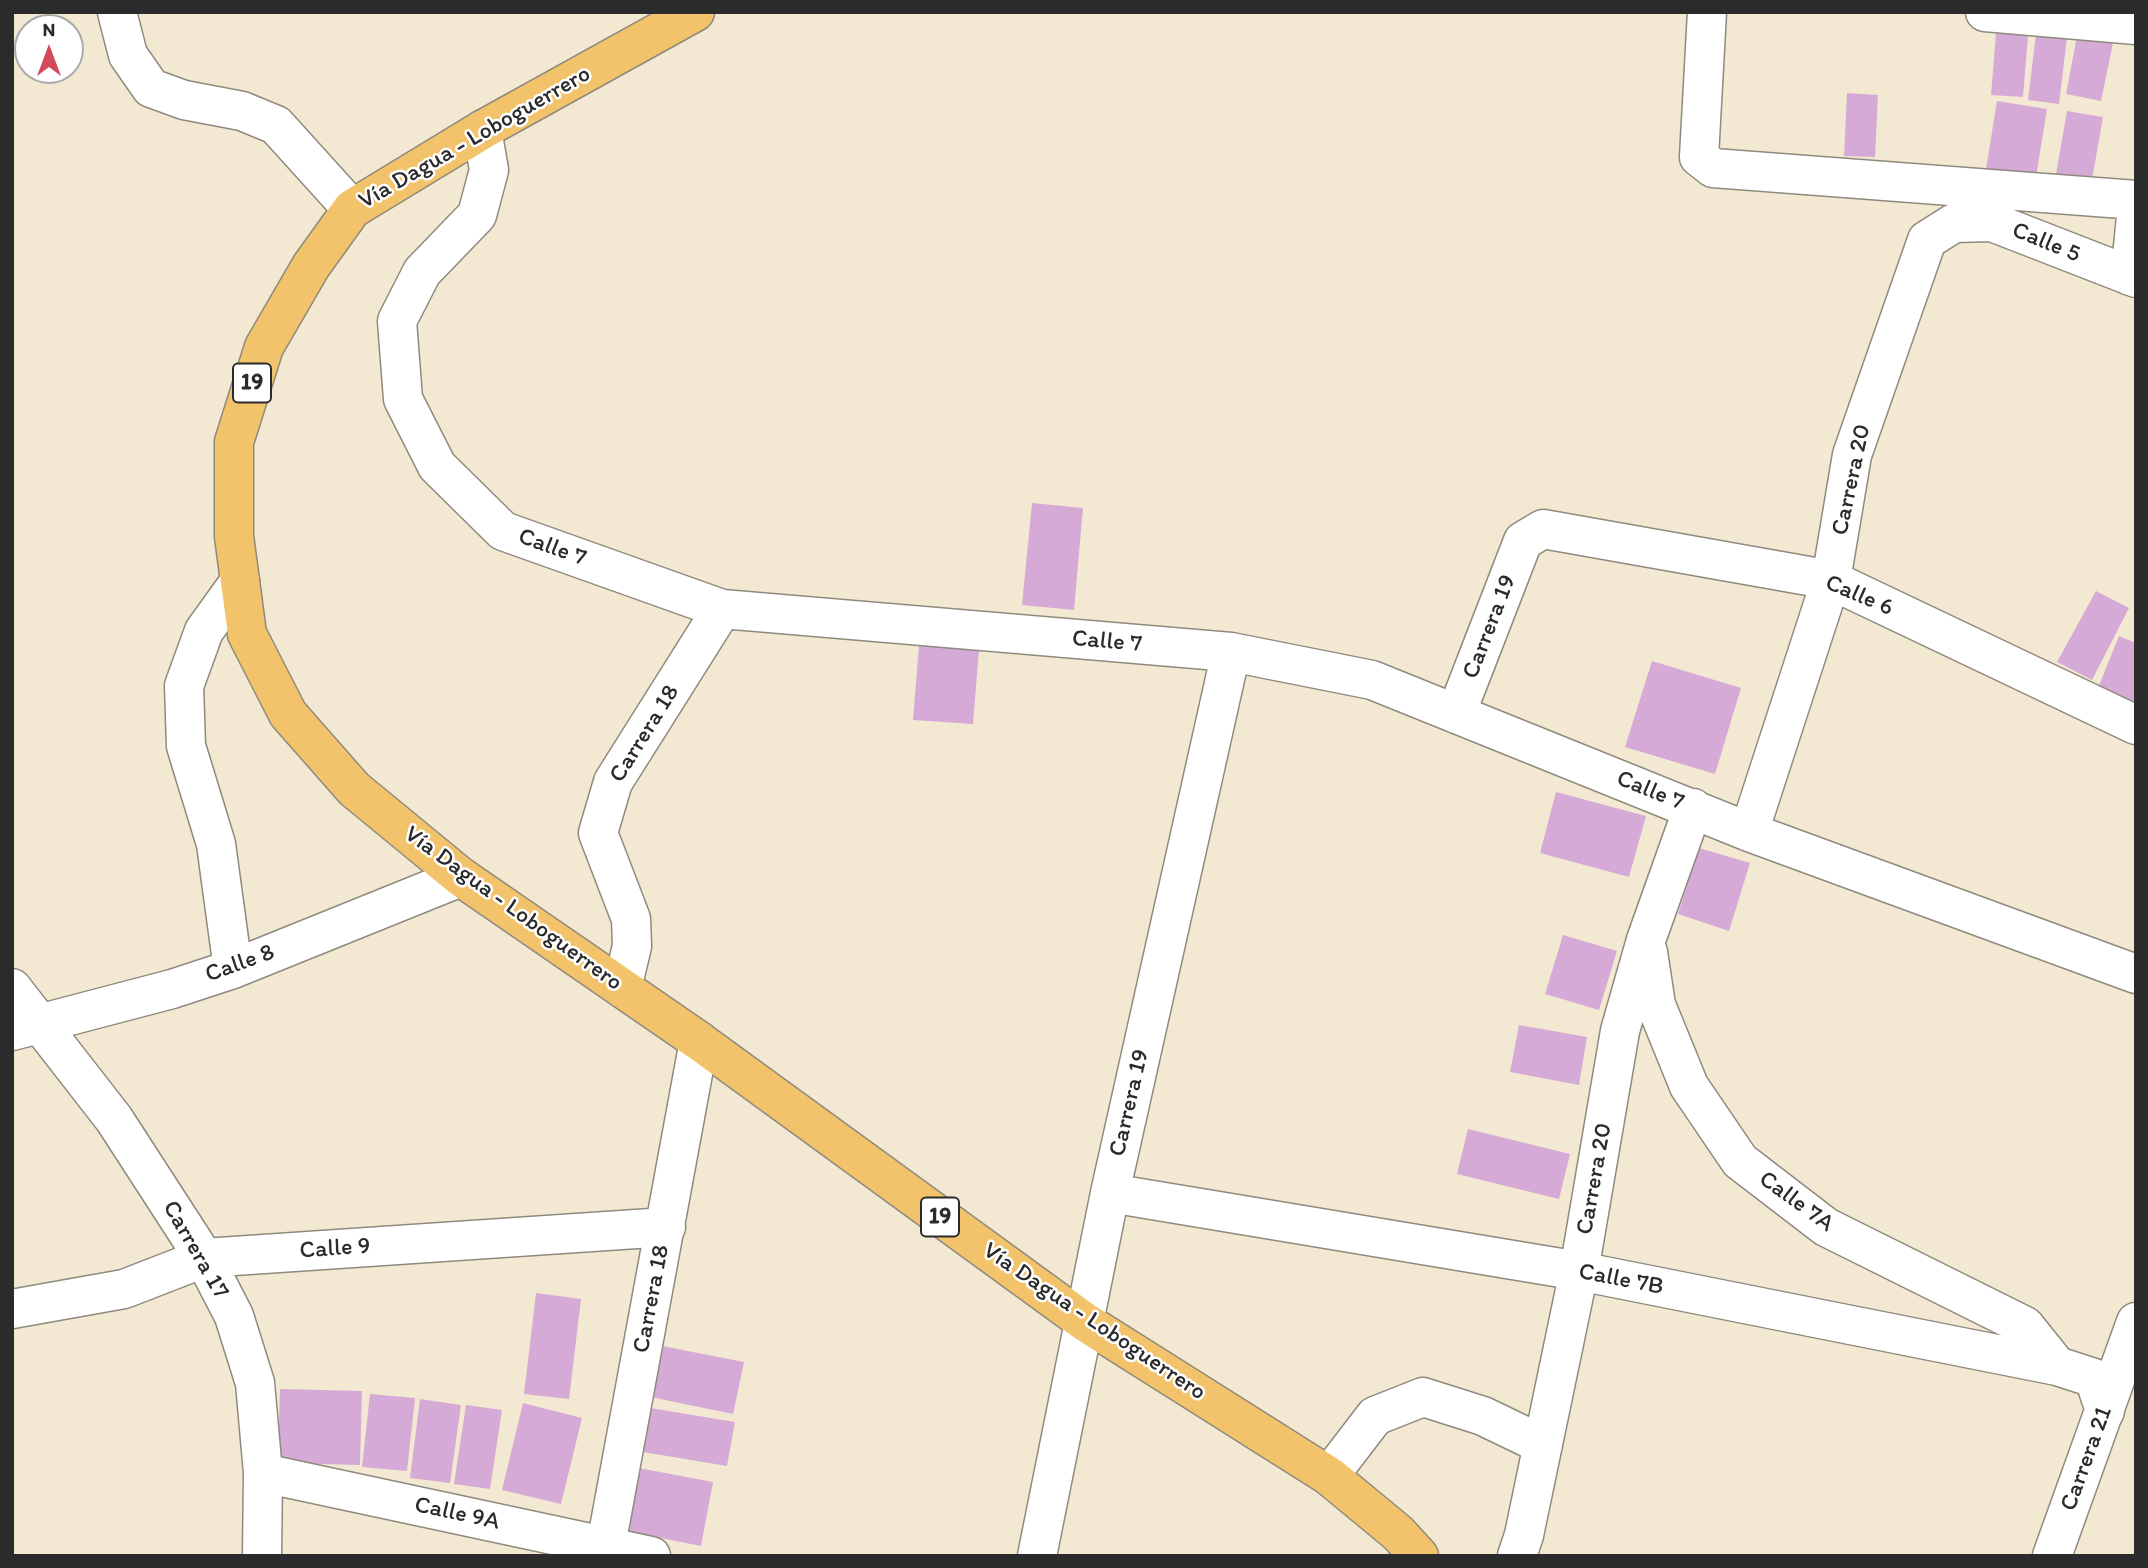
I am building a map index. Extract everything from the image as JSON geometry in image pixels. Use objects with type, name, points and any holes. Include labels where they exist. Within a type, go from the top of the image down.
[{"type":"main road","name":"Vía Dagua - Loboguerrero","points":[[695,12],[482,130],[352,209],[311,267],[264,347],[234,442],[234,536],[247,634],[288,714],[354,789],[461,877],[699,1041],[1085,1322],[1329,1476],[1398,1533],[1419,1556]]},
{"type":"street","points":[[117,12],[128,55],[151,88],[184,100],[242,111],[276,125],[352,209]]},
{"type":"street","points":[[1707,12],[1699,157],[1713,168],[2136,200]]},
{"type":"street","points":[[1984,12],[2136,25]]},
{"type":"street","name":"Calle 7","points":[[482,130],[489,170],[477,215],[422,272],[397,321],[403,399],[436,466],[503,531],[722,609],[1231,652],[1372,680],[1749,832],[2136,974]]},
{"type":"street","points":[[2133,277],[2136,217]]},
{"type":"street","name":"Calle 5","points":[[1954,223],[1992,222],[2133,277]]},
{"type":"street","name":"Carrera 20","points":[[1749,832],[1832,580],[1852,455],[1927,240],[1954,223]]},
{"type":"street","name":"Calle 6","points":[[1523,541],[1542,529],[1832,580],[2136,725]]},
{"type":"street","name":"Carrera 19","points":[[1457,714],[1523,541]]},
{"type":"street","points":[[233,969],[216,844],[186,746],[184,686],[204,631],[240,581]]},
{"type":"street","name":"Carrera 18","points":[[622,988],[632,946],[631,919],[598,833],[612,782],[722,609]]},
{"type":"street","name":"Carrera 19","points":[[1037,1556],[1110,1193],[1231,652]]},
{"type":"street","name":"Carrera 20","points":[[1517,1556],[1579,1271],[1620,1031],[1646,940],[1693,808]]},
{"type":"street","name":"Calle 8","points":[[28,1028],[233,969],[461,877]]},
{"type":"street","name":"Calle 7A","points":[[1646,940],[1656,1005],[1689,1086],[1740,1161],[1826,1227],[2025,1325],[2057,1366]]},
{"type":"street","name":"Carrera 17","points":[[12,988],[28,1028],[114,1119],[204,1258],[234,1316],[255,1383],[263,1473],[262,1556]]},
{"type":"street","name":"Carrera 18","points":[[605,1551],[699,1041]]},
{"type":"street","name":"Calle 7B","points":[[1110,1193],[1579,1271],[2057,1366],[2094,1378],[2105,1410]]},
{"type":"street","name":"Calle 9","points":[[12,1309],[124,1289],[204,1258],[666,1227]]},
{"type":"street","name":"Carrera 21","points":[[2052,1556],[2136,1322]]},
{"type":"street","points":[[1329,1476],[1375,1416],[1423,1397],[1483,1416],[1542,1445]]},
{"type":"street","name":"Calle 9A","points":[[263,1473],[605,1551],[651,1556]]},
{"type":"building","points":[[1997,21],[2029,24],[2023,97],[1991,95]]},
{"type":"building","points":[[2078,31],[2114,38],[2101,101],[2066,94]]},
{"type":"building","points":[[2036,34],[2067,37],[2059,104],[2028,100]]},
{"type":"building","points":[[1847,93],[1878,95],[1875,157],[1844,156]]},
{"type":"building","points":[[1997,101],[2047,109],[2036,177],[1986,169]]},
{"type":"building","points":[[2067,111],[2103,117],[2092,180],[2056,174]]},
{"type":"building","points":[[1032,503],[1083,508],[1074,610],[1022,605]]},
{"type":"building","points":[[2096,591],[2129,608],[2092,680],[2057,662]]},
{"type":"building","points":[[2119,636],[2136,643],[2136,709],[2096,693]]},
{"type":"building","points":[[919,645],[979,650],[973,724],[913,720]]},
{"type":"building","points":[[1652,661],[1741,688],[1715,774],[1625,747]]},
{"type":"building","points":[[1556,792],[1646,816],[1629,877],[1540,853]]},
{"type":"building","points":[[1699,848],[1750,863],[1729,931],[1678,914]]},
{"type":"building","points":[[1563,935],[1617,951],[1599,1010],[1545,994]]},
{"type":"building","points":[[1519,1025],[1587,1037],[1579,1085],[1510,1072]]},
{"type":"building","points":[[1468,1129],[1570,1154],[1559,1199],[1457,1174]]},
{"type":"building","points":[[536,1293],[581,1299],[569,1399],[524,1394]]},
{"type":"building","points":[[652,1344],[744,1362],[733,1414],[641,1395]]},
{"type":"building","points":[[280,1389],[362,1391],[360,1465],[278,1463]]},
{"type":"building","points":[[370,1394],[415,1398],[407,1471],[362,1467]]},
{"type":"building","points":[[420,1399],[461,1405],[450,1483],[410,1478]]},
{"type":"building","points":[[523,1403],[582,1418],[561,1504],[502,1490]]},
{"type":"building","points":[[466,1405],[502,1410],[490,1489],[454,1484]]},
{"type":"building","points":[[638,1406],[735,1422],[727,1466],[631,1450]]},
{"type":"building","points":[[628,1466],[713,1482],[701,1546],[615,1529]]}]
